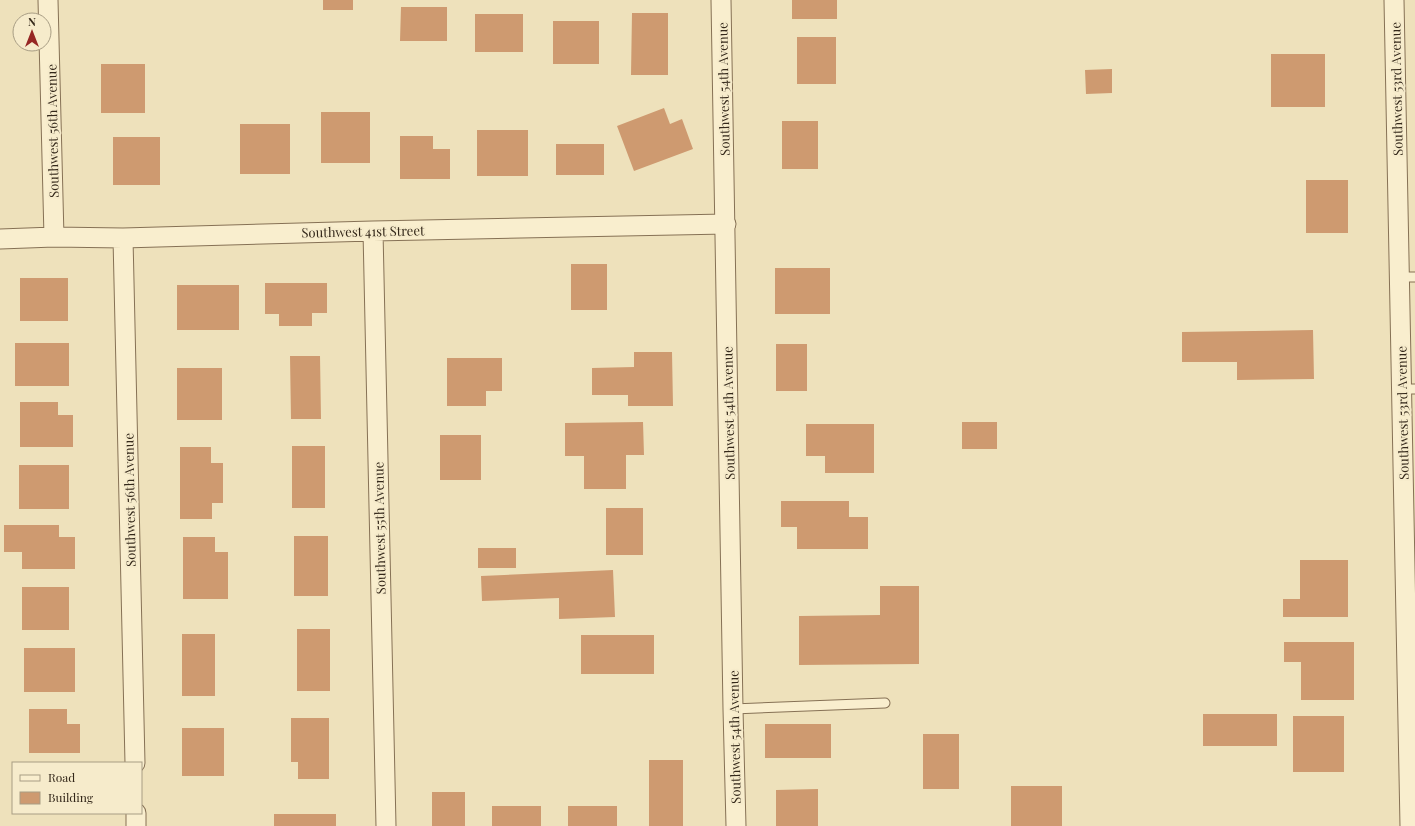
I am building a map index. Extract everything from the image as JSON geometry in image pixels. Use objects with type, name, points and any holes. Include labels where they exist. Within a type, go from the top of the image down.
[{"type":"street","name":"Southwest 56th Avenue","points":[[48,0],[54,237]]},
{"type":"street","name":"Southwest 54th Avenue","points":[[721,0],[736,826]]},
{"type":"street","name":"Southwest 53rd Avenue","points":[[1394,0],[1407,277],[1410,826]]},
{"type":"street","name":"Southwest 41st Street","points":[[0,239],[54,237],[123,238],[726,224]]},
{"type":"street","name":"Southwest 55th Avenue","points":[[373,231],[386,826]]},
{"type":"street","name":"Southwest 56th Avenue","points":[[123,238],[135,762]]},
{"type":"street","points":[[136,814],[136,826]]},
{"type":"lane","points":[[733,709],[886,703]]},
{"type":"building","points":[[323,0],[353,0],[353,10],[323,10]]},
{"type":"building","points":[[792,0],[837,0],[837,19],[792,19]]},
{"type":"building","points":[[401,7],[447,7],[447,41],[400,41]]},
{"type":"building","points":[[632,13],[668,13],[668,75],[631,75]]},
{"type":"building","points":[[475,14],[523,14],[523,52],[475,52]]},
{"type":"building","points":[[553,21],[599,21],[599,64],[553,64]]},
{"type":"building","points":[[797,37],[836,37],[836,84],[797,84]]},
{"type":"building","points":[[1271,54],[1325,54],[1325,107],[1271,107]]},
{"type":"building","points":[[101,64],[145,64],[145,113],[101,113]]},
{"type":"building","points":[[1112,69],[1112,93],[1086,94],[1085,70]]},
{"type":"building","points":[[664,108],[670,124],[682,119],[693,149],[634,171],[617,126]]},
{"type":"building","points":[[321,112],[370,112],[370,163],[321,163]]},
{"type":"building","points":[[782,121],[818,121],[818,169],[782,169]]},
{"type":"building","points":[[240,124],[290,124],[290,174],[240,174]]},
{"type":"building","points":[[477,130],[528,130],[528,176],[477,176]]},
{"type":"building","points":[[400,136],[433,136],[433,149],[450,149],[450,179],[400,179]]},
{"type":"building","points":[[113,137],[160,137],[160,185],[113,185]]},
{"type":"building","points":[[556,144],[604,144],[604,175],[556,175]]},
{"type":"building","points":[[1306,180],[1348,180],[1348,233],[1306,233]]},
{"type":"building","points":[[571,264],[607,264],[607,310],[571,310]]},
{"type":"building","points":[[775,268],[830,268],[830,314],[775,314]]},
{"type":"building","points":[[20,278],[68,278],[68,321],[20,321]]},
{"type":"building","points":[[265,283],[327,283],[327,313],[312,313],[312,326],[279,326],[279,314],[265,314]]},
{"type":"building","points":[[177,285],[239,285],[239,330],[177,330]]},
{"type":"building","points":[[1313,330],[1314,379],[1237,380],[1237,362],[1182,362],[1182,332]]},
{"type":"building","points":[[15,343],[69,343],[69,386],[15,386]]},
{"type":"building","points":[[776,344],[807,344],[807,391],[776,391]]},
{"type":"building","points":[[634,352],[672,352],[673,406],[628,406],[628,395],[592,395],[592,368],[634,367]]},
{"type":"building","points":[[290,356],[320,356],[321,419],[291,419]]},
{"type":"building","points":[[447,358],[502,358],[502,391],[486,391],[486,406],[447,406]]},
{"type":"building","points":[[177,368],[222,368],[222,420],[177,420]]},
{"type":"building","points":[[20,402],[58,402],[58,415],[73,415],[73,447],[20,447]]},
{"type":"building","points":[[643,422],[644,455],[626,455],[626,489],[584,489],[584,456],[565,456],[565,423]]},
{"type":"building","points":[[962,422],[997,422],[997,449],[962,449]]},
{"type":"building","points":[[806,424],[874,424],[874,473],[825,473],[825,456],[806,456]]},
{"type":"building","points":[[440,435],[481,435],[481,480],[440,480]]},
{"type":"building","points":[[292,446],[325,446],[325,508],[292,508]]},
{"type":"building","points":[[180,447],[211,447],[211,463],[223,463],[223,503],[212,503],[212,519],[180,519]]},
{"type":"building","points":[[19,465],[69,465],[69,509],[19,509]]},
{"type":"building","points":[[781,501],[849,501],[849,517],[868,517],[868,549],[797,549],[797,527],[781,527]]},
{"type":"building","points":[[606,508],[643,508],[643,555],[606,555]]},
{"type":"building","points":[[4,525],[59,525],[59,537],[75,537],[75,569],[22,569],[22,552],[4,552]]},
{"type":"building","points":[[294,536],[328,536],[328,596],[294,596]]},
{"type":"building","points":[[183,537],[215,537],[215,552],[228,552],[228,599],[183,599]]},
{"type":"building","points":[[478,548],[516,548],[516,568],[478,568]]},
{"type":"building","points":[[1300,560],[1348,560],[1348,617],[1283,617],[1283,599],[1300,599]]},
{"type":"building","points":[[613,570],[615,617],[559,619],[559,598],[482,601],[481,576]]},
{"type":"building","points":[[880,586],[919,586],[919,664],[799,665],[799,616],[880,615]]},
{"type":"building","points":[[22,587],[69,587],[69,630],[22,630]]},
{"type":"building","points":[[297,629],[330,629],[330,691],[297,691]]},
{"type":"building","points":[[182,634],[215,634],[215,696],[182,696]]},
{"type":"building","points":[[581,635],[654,635],[654,674],[581,674]]},
{"type":"building","points":[[1284,642],[1354,642],[1354,700],[1301,700],[1301,662],[1284,662]]},
{"type":"building","points":[[24,648],[75,648],[75,692],[24,692]]},
{"type":"building","points":[[29,709],[67,709],[67,724],[80,724],[80,753],[29,753]]},
{"type":"building","points":[[1203,714],[1277,714],[1277,746],[1203,746]]},
{"type":"building","points":[[1293,716],[1344,716],[1344,772],[1293,772]]},
{"type":"building","points":[[291,718],[329,718],[329,779],[298,779],[298,762],[291,762]]},
{"type":"building","points":[[765,724],[831,724],[831,758],[765,758]]},
{"type":"building","points":[[182,728],[224,728],[224,776],[182,776]]},
{"type":"building","points":[[923,734],[959,734],[959,789],[923,789]]},
{"type":"building","points":[[649,760],[683,760],[683,826],[649,826]]},
{"type":"building","points":[[1011,786],[1062,786],[1062,826],[1011,826]]},
{"type":"building","points":[[818,789],[818,826],[776,826],[776,790]]},
{"type":"building","points":[[432,792],[465,792],[465,826],[432,826]]},
{"type":"building","points":[[492,806],[541,806],[541,826],[492,826]]},
{"type":"building","points":[[568,806],[617,806],[617,826],[568,826]]},
{"type":"building","points":[[274,814],[336,814],[336,826],[274,826]]}]
